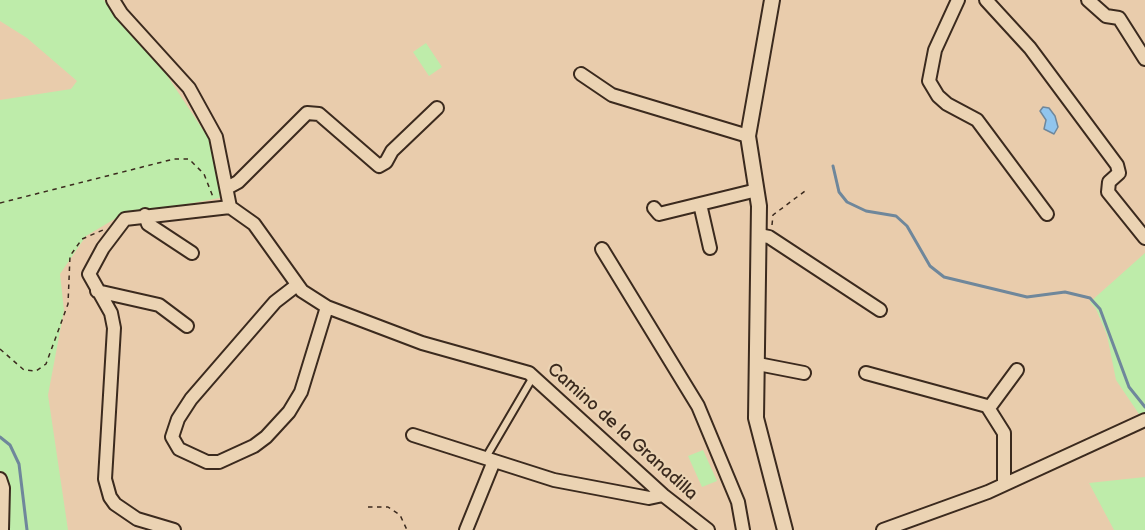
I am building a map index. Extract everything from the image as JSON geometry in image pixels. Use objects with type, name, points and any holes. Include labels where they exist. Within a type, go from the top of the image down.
[{"type":"street","points":[[114,0],[121,14],[189,88],[216,137],[227,188],[225,207],[125,219],[103,248],[89,274],[111,313],[114,328],[105,479],[110,497],[115,504],[137,519],[174,530]]},
{"type":"street","points":[[772,0],[748,136],[757,190],[759,236],[756,418],[784,530]]},
{"type":"street","points":[[958,0],[935,50],[929,81],[938,96],[947,104],[977,120],[1047,214]]},
{"type":"street","points":[[986,0],[1030,48],[1118,167],[1118,176],[1109,182],[1107,189],[1145,238]]},
{"type":"street","points":[[1088,0],[1106,16],[1119,18],[1145,59]]},
{"type":"street","points":[[580,74],[612,95],[748,136]]},
{"type":"street","points":[[227,188],[238,182],[308,113],[319,114],[379,166],[386,162],[392,151],[437,108]]},
{"type":"street","points":[[654,208],[659,214],[757,190]]},
{"type":"street","points":[[700,204],[710,248]]},
{"type":"street","name":"Camino de la Granadilla","points":[[225,207],[254,224],[297,285],[327,307],[422,343],[534,376],[663,495],[708,530]]},
{"type":"street","points":[[145,215],[148,224],[192,253]]},
{"type":"street","points":[[759,236],[768,237],[880,310]]},
{"type":"street","points":[[602,249],[698,406],[738,502],[743,530]]},
{"type":"street","points":[[297,285],[275,302],[191,399],[178,419],[172,437],[179,449],[207,462],[219,462],[254,446],[266,437],[289,412],[301,392],[327,307]]},
{"type":"street","points":[[97,291],[159,305],[187,326]]},
{"type":"street","points":[[758,364],[804,374]]},
{"type":"street","points":[[989,408],[1017,370]]},
{"type":"street","points":[[866,373],[928,392],[982,403],[989,408],[1004,433],[1004,484]]},
{"type":"street","points":[[883,530],[1004,484],[1145,420]]},
{"type":"street","points":[[413,435],[554,480],[649,498],[663,495]]},
{"type":"street","points":[[466,530],[489,460]]},
{"type":"street","points":[[0,479],[3,488],[2,530]]},
{"type":"lane","points":[[489,460],[534,376]]},
{"type":"path","points":[[0,203],[174,159],[189,159],[204,174],[225,207]]},
{"type":"path","points":[[772,225],[774,215],[805,191]]},
{"type":"path","points":[[0,349],[24,370],[36,371],[46,364],[68,304],[70,256],[82,239],[103,230]]},
{"type":"path","points":[[368,507],[388,507],[400,515],[407,530]]},
{"type":"green space","points":[[0,0],[104,0],[115,17],[166,74],[211,142],[225,197],[118,217],[86,236],[60,274],[64,310],[48,395],[68,530],[0,530],[0,100],[71,89],[77,81],[27,38],[0,21]]},
{"type":"green space","points":[[426,43],[442,67],[429,76],[413,52]]},
{"type":"green space","points":[[1145,253],[1145,420],[1116,380],[1107,335],[1096,309],[1090,302]]},
{"type":"green space","points":[[703,450],[717,481],[702,487],[688,456]]},
{"type":"green space","points":[[1145,477],[1145,530],[1114,530],[1089,483]]},
{"type":"water","points":[[1043,107],[1049,108],[1055,116],[1058,127],[1054,134],[1044,129],[1046,120],[1040,111]]},
{"type":"waterway","points":[[833,166],[839,192],[847,202],[866,211],[896,216],[907,226],[930,266],[944,277],[1027,297],[1065,292],[1090,298],[1100,309],[1129,387],[1145,407]]},
{"type":"waterway","points":[[0,437],[10,445],[19,464],[27,530]]}]
